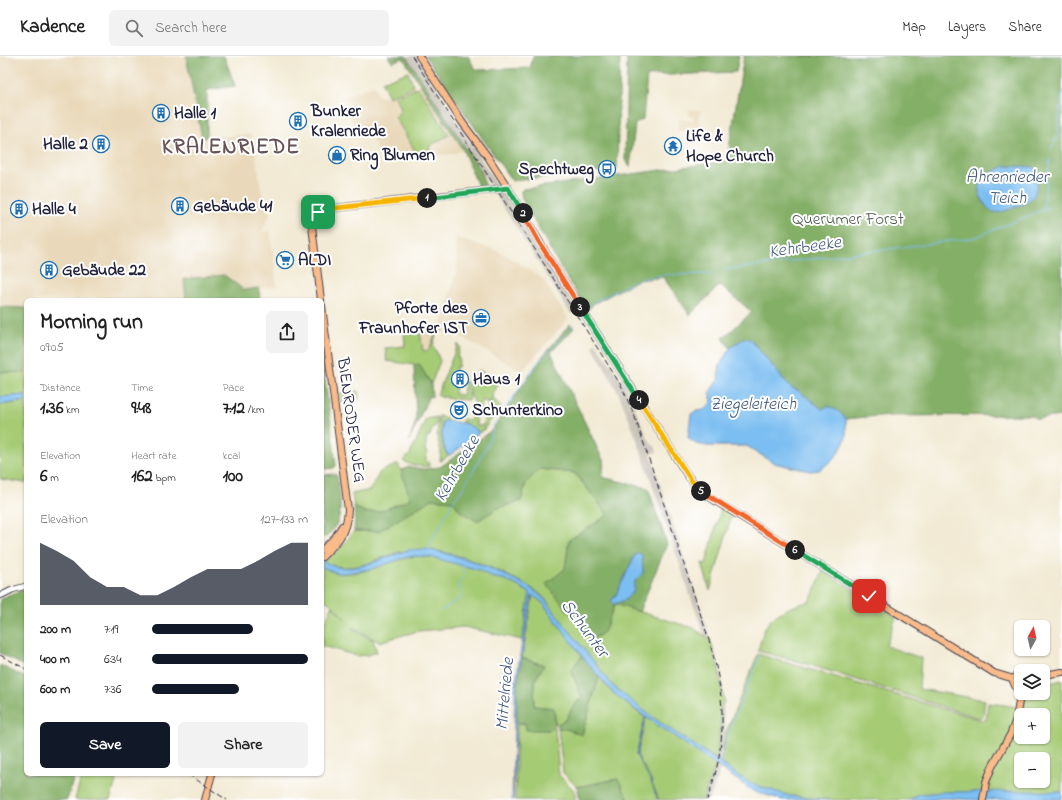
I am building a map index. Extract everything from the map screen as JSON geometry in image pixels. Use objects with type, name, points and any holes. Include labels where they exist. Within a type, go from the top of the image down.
[{"type":"main road","points":[[420,56],[462,122],[488,157],[508,188],[556,269],[684,470],[697,487],[735,513],[994,673],[1014,680]]},
{"type":"main road","points":[[321,298],[312,226],[313,217],[318,212],[327,209],[508,188]]},
{"type":"main road","name":"BIENRODER WEG","points":[[324,321],[348,499],[348,514],[339,532],[324,550]]},
{"type":"main road","points":[[1050,674],[1062,672]]},
{"type":"main road","points":[[983,800],[989,774],[1016,720],[1019,700]]},
{"type":"main road","points":[[205,800],[211,776]]},
{"type":"street","points":[[0,596],[24,587]]},
{"type":"shaded area","points":[[0,56],[186,56],[202,138],[251,134],[263,201],[270,214],[262,232],[270,231],[277,286],[259,288],[260,298],[24,298],[24,308],[0,307]]},
{"type":"shaded area","points":[[402,56],[416,56],[576,311],[571,314],[480,170]]},
{"type":"shaded area","points":[[420,84],[463,150],[452,154],[382,161],[368,129],[358,133],[343,97],[374,85],[378,95],[390,97]]},
{"type":"shaded area","points":[[690,109],[701,111],[700,117],[698,118],[698,121],[700,122],[699,134],[678,131],[679,119],[693,121],[693,117],[689,116]]},
{"type":"shaded area","points":[[456,238],[498,251],[544,280],[568,319],[522,371],[445,329],[442,323],[457,270]]},
{"type":"shaded area","points":[[437,330],[429,350],[423,351],[420,332]]},
{"type":"shaded area","points":[[595,342],[625,386],[648,438],[652,445],[655,446],[657,452],[651,454],[715,653],[722,684],[725,735],[718,778],[709,800],[703,800],[717,760],[721,722],[721,706],[710,651],[637,440],[619,394],[593,347]]},
{"type":"green space","points":[[186,56],[224,56],[235,86],[207,90],[207,137],[202,138]]},
{"type":"green space","points":[[388,56],[406,56],[480,170],[485,185],[478,186],[463,150],[403,58],[392,62]]},
{"type":"green space","points":[[425,56],[468,56],[474,67],[478,70],[530,68],[533,56],[620,56],[617,169],[512,181]]},
{"type":"green space","points":[[627,56],[739,56],[736,72],[647,76],[643,119],[635,124],[630,167],[625,160]]},
{"type":"green space","name":"Querumer Forst","points":[[744,56],[1062,56],[1062,416],[1037,419],[1031,415],[878,416],[846,419],[838,411],[828,406],[822,409],[799,391],[790,387],[755,345],[739,342],[730,348],[723,338],[752,312],[720,285],[690,315],[663,277],[638,280],[593,304],[588,310],[563,272],[522,199],[521,191],[523,189],[727,161]],"holes":[[[1005,166],[1034,167],[1000,212],[995,212],[985,205],[981,198],[979,189],[989,173]]]},
{"type":"green space","points":[[408,72],[414,86],[389,97],[382,82]]},
{"type":"green space","points":[[418,87],[449,135],[429,146],[430,149],[418,156],[395,117],[401,108],[395,97]]},
{"type":"green space","points":[[224,275],[244,290],[259,288],[260,298],[186,298],[184,279]]},
{"type":"green space","points":[[0,307],[24,308],[24,373],[0,372]]},
{"type":"green space","points":[[570,324],[574,328],[551,352],[604,462],[602,477],[648,488],[667,544],[639,612],[615,604],[604,632],[592,640],[546,584],[565,569],[569,540],[608,515],[575,473],[540,469],[526,483],[521,501],[498,508],[477,521],[461,512],[453,501],[432,499],[379,531],[354,531],[354,507],[367,513],[381,511],[410,499],[401,470],[409,467],[424,469],[440,467],[493,429],[543,356]],"holes":[[[635,555],[641,557],[643,573],[635,581],[633,592],[612,599],[615,597]]]},
{"type":"green space","points":[[437,330],[444,330],[437,331],[433,346],[440,361],[431,384],[419,364],[414,365],[387,361],[385,348],[405,346],[404,334],[420,332],[423,351],[429,350]]},
{"type":"green space","points":[[458,344],[460,347],[457,357],[459,358],[458,367],[456,367],[454,382],[457,382],[454,394],[463,395],[466,381],[469,388],[468,400],[446,398],[444,396],[443,398],[437,395]]},
{"type":"green space","points":[[419,364],[431,384],[432,397],[429,396],[409,441],[416,421],[414,365]]},
{"type":"green space","points":[[479,370],[499,382],[492,396],[493,398],[488,402],[481,401],[480,410],[474,410],[475,408],[474,409],[469,383]]},
{"type":"green space","points":[[324,371],[336,466],[334,468],[324,469]]},
{"type":"green space","points":[[0,372],[24,373],[24,395],[0,397]]},
{"type":"green space","points":[[358,391],[359,398],[357,401],[341,402],[340,393]]},
{"type":"green space","points":[[493,399],[501,406],[482,432],[482,430],[479,433],[477,430],[461,421],[463,419],[470,420],[473,413],[477,413],[476,425],[483,426],[484,417],[487,417],[489,403]]},
{"type":"green space","points":[[24,401],[24,483],[0,479],[0,405]]},
{"type":"green space","points":[[439,416],[447,418],[446,421],[442,422],[442,435],[444,449],[448,456],[440,461],[441,451],[437,437]]},
{"type":"green space","points":[[437,417],[437,424],[432,429],[430,436],[427,436],[425,451],[428,452],[425,461],[429,462],[429,466],[412,465],[403,461],[410,454],[426,419]]},
{"type":"green space","points":[[398,464],[411,499],[381,511],[367,513],[354,507],[352,494],[370,490],[380,472]]},
{"type":"green space","points":[[540,469],[575,473],[608,515],[569,540],[565,569],[546,584],[613,608],[615,604],[693,628],[710,639],[719,669],[724,702],[721,706],[717,760],[651,717],[625,697],[593,664],[544,598],[537,592],[512,578],[465,558],[443,552],[421,549],[400,552],[358,566],[336,566],[324,562],[341,548],[354,531],[379,531],[432,499],[453,501],[461,512],[477,521],[498,508],[521,501],[526,483]]},
{"type":"green space","points":[[335,474],[337,476],[340,506],[339,517],[336,525],[325,538],[324,537],[324,475]]},
{"type":"green space","points":[[721,508],[732,515],[710,591],[702,563],[706,564]]},
{"type":"green space","points":[[415,556],[431,557],[479,570],[494,578],[503,579],[530,593],[522,640],[464,627],[418,631],[379,642],[352,627],[354,630],[373,640],[377,652],[357,656],[324,647],[324,626],[332,606],[345,619],[332,605],[324,599],[324,568],[337,573],[355,573]]},
{"type":"green space","points":[[823,571],[896,617],[886,646],[921,658],[919,689],[985,700],[983,716],[979,718],[797,661],[758,651],[763,632],[770,621],[785,610],[810,601]]},
{"type":"green space","points":[[24,590],[24,666],[0,653],[0,600],[8,595]]},
{"type":"green space","points":[[533,595],[542,602],[582,656],[571,670],[582,697],[572,708],[566,720],[558,724],[556,724],[554,708],[534,706],[535,680],[544,665],[522,658]]},
{"type":"green space","points":[[758,654],[981,720],[986,720],[988,703],[1012,706],[1018,708],[1014,708],[1014,744],[1050,744],[1050,708],[1023,708],[1025,700],[1050,700],[1050,683],[1062,680],[1062,792],[920,794],[908,800],[830,800],[790,796],[755,785],[740,777],[721,763],[725,735]]},
{"type":"green space","points":[[582,656],[599,677],[582,735],[567,729],[558,728],[558,724],[566,720],[572,708],[582,697],[571,670]]},
{"type":"green space","points":[[522,658],[544,665],[535,680],[534,706],[554,708],[555,728],[548,730],[526,730],[525,723],[517,723],[517,686]]},
{"type":"green space","points":[[0,665],[24,677],[24,776],[74,776],[67,800],[0,800]]},
{"type":"green space","points":[[599,677],[611,691],[645,718],[636,755],[651,781],[658,800],[629,800],[617,779],[577,787],[563,773],[558,728],[567,729],[582,734]]},
{"type":"green space","points":[[646,717],[716,764],[703,800],[659,800],[637,755]]},
{"type":"green space","points":[[517,723],[525,723],[548,730],[555,728],[559,775],[573,789],[575,800],[515,800]]},
{"type":"green space","points":[[81,776],[110,776],[117,778],[110,800],[75,800]]},
{"type":"green space","points":[[618,779],[629,800],[579,800],[577,787]]},
{"type":"water","name":"Ahrenrieder Teich","points":[[1005,166],[1034,167],[1037,174],[1035,192],[1026,203],[1001,212],[993,212],[987,207],[981,196],[979,192],[980,188],[984,176]]},
{"type":"water","name":"Ziegeleiteich","points":[[744,338],[750,339],[790,387],[799,391],[822,409],[828,406],[838,411],[846,419],[846,437],[843,445],[834,459],[819,470],[810,471],[774,463],[747,446],[708,446],[696,444],[688,438],[691,414],[704,410],[712,402],[710,392],[718,380],[720,365],[730,348]]},
{"type":"water","points":[[24,395],[24,401],[0,405],[0,397]]},
{"type":"water","points":[[446,421],[468,425],[479,433],[449,456],[445,449],[442,435],[442,422]]},
{"type":"water","points":[[425,549],[446,553],[476,562],[532,589],[546,601],[613,686],[652,717],[740,777],[755,785],[790,796],[830,800],[783,800],[753,791],[646,717],[637,755],[650,780],[636,755],[645,718],[644,716],[611,691],[582,656],[542,602],[532,595],[517,685],[512,800],[515,686],[530,593],[503,579],[494,578],[479,570],[430,557],[415,556],[404,558],[372,569],[344,573],[337,573],[324,568],[324,561],[332,566],[342,568],[354,567],[365,565],[409,550]]},
{"type":"water","points":[[639,553],[642,555],[643,573],[635,581],[633,592],[625,600],[614,604],[612,599],[615,597],[635,555]]},
{"type":"water","points":[[942,792],[1062,792],[1062,799],[977,800],[943,798],[908,800],[920,794]]},
{"type":"waterway","points":[[1051,149],[1058,135],[1062,93]]},
{"type":"waterway","points":[[1043,210],[1050,159]]},
{"type":"waterway","name":"Kehrbeeke","points":[[725,270],[973,238],[1050,207]]},
{"type":"waterway","name":"Kehrbeeke","points":[[586,310],[592,303],[637,280],[662,275],[713,274]]},
{"type":"waterway","name":"Kehrbeeke","points":[[427,550],[453,501],[460,493],[475,468],[488,443],[494,424],[537,364],[574,324]]},
{"type":"waterway","points":[[441,611],[462,597],[462,591],[458,584],[464,576],[462,565]]},
{"type":"waterway","points":[[720,762],[728,735],[760,656]]},
{"type":"railway","points":[[412,56],[622,387],[635,417],[708,637],[718,679],[721,699],[721,739],[719,759],[707,800]]},
{"type":"railway","points":[[0,655],[24,668]]},
{"type":"railway","points":[[191,776],[227,800]]},
{"type":"place","name":"Halle 1","points":[[161,113]]},
{"type":"place","name":"Bunker Kralenriede","points":[[298,121]]},
{"type":"place","name":"Halle 2","points":[[101,144]]},
{"type":"place","name":"Life & Hope Church","points":[[673,146]]},
{"type":"place","name":"Ring Blumen","points":[[337,155]]},
{"type":"place","name":"Spechtweg","points":[[607,169]]},
{"type":"place","name":"Gebäude 41","points":[[180,206]]},
{"type":"place","name":"Halle 4","points":[[19,209]]},
{"type":"place","name":"ALDI","points":[[285,260]]},
{"type":"place","name":"Gebäude 22","points":[[49,270]]},
{"type":"place","name":"Pforte des Fraunhofer IST","points":[[481,318]]},
{"type":"place","name":"Haus 1","points":[[460,379]]},
{"type":"place","name":"Schunterkino","points":[[459,410]]},
{"type":"district","name":"KRALENRIEDE","points":[[231,148]]},
{"type":"route","points":[[318,212],[327,209],[358,207],[508,188],[552,263],[694,484],[707,496],[869,596]]},
{"type":"water label","name":"Schunter","points":[[584,629]]},
{"type":"water label","name":"Mittelriede","points":[[506,694]]}]
